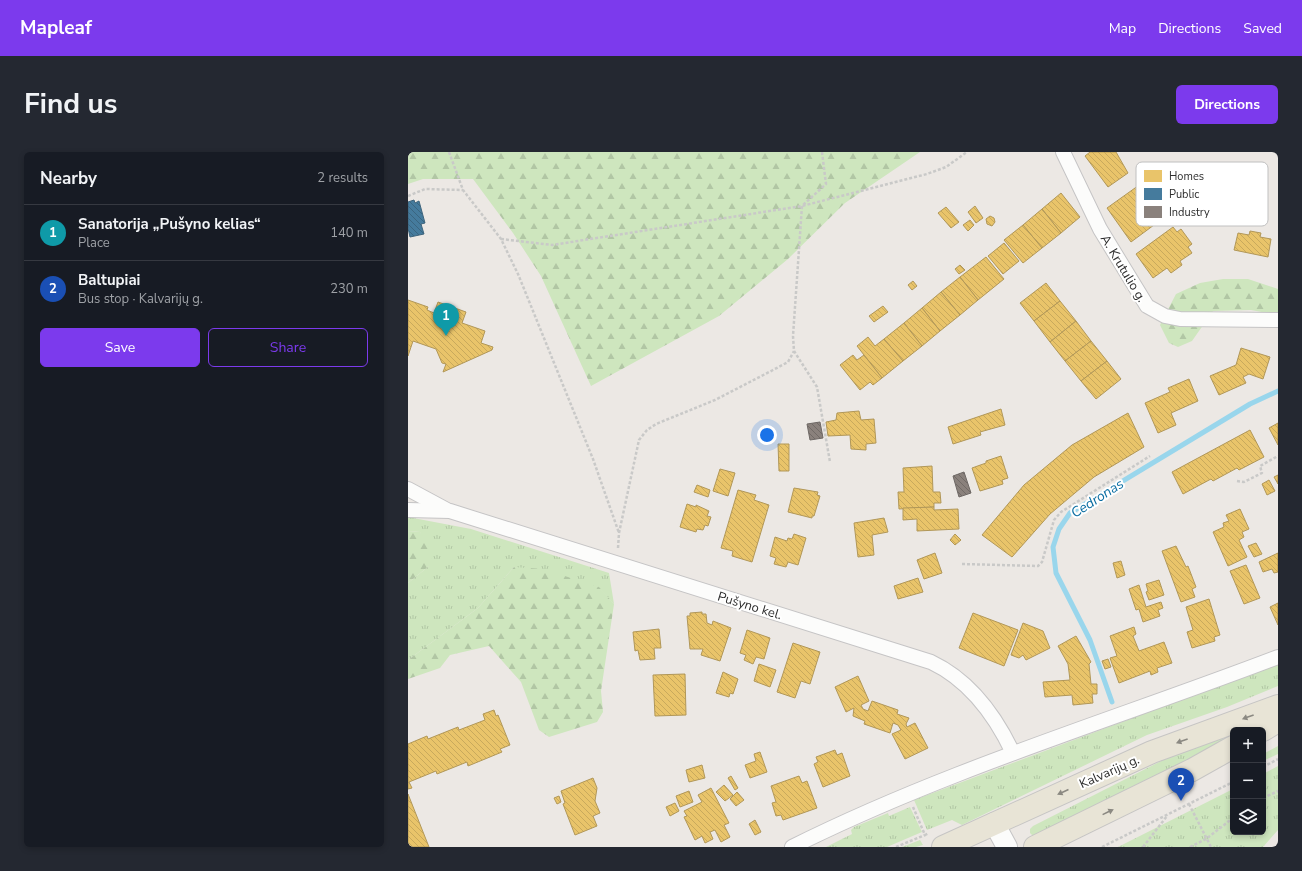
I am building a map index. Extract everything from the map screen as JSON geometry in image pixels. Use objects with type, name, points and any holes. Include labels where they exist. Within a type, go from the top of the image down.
[{"type":"main road","name":"Kalvarijų g.","points":[[943,847],[1152,752],[1278,706]]},
{"type":"main road","points":[[1266,728],[1278,721]]},
{"type":"main road","points":[[1035,847],[1192,770],[1230,749]]},
{"type":"street","name":"A. Krutulio g.","points":[[1063,152],[1100,229],[1147,306],[1165,316],[1180,319],[1278,320]]},
{"type":"street","name":"Pušyno kel.","points":[[408,490],[450,511],[931,662],[948,670],[968,687],[1002,730],[1013,753]]},
{"type":"street","name":"Pušyno kel.","points":[[408,510],[450,511]]},
{"type":"street","points":[[792,847],[848,819],[1013,753],[1278,657]]},
{"type":"street","points":[[994,823],[1007,847]]},
{"type":"path","points":[[449,152],[463,190],[501,239],[518,274],[593,459],[619,533]]},
{"type":"path","points":[[822,152],[826,184],[802,206],[793,336],[794,351],[817,387],[830,462]]},
{"type":"path","points":[[501,239],[552,245],[802,206],[900,182],[946,167],[967,152]]},
{"type":"path","points":[[408,196],[425,189],[463,190]]},
{"type":"path","points":[[616,563],[619,533],[639,440],[646,430],[669,418],[715,400],[788,362],[794,351]]},
{"type":"path","points":[[962,564],[1038,566],[1042,562],[1054,520],[1062,512],[1150,456]]},
{"type":"path","points":[[1237,481],[1244,482],[1262,473],[1260,466],[1278,456]]},
{"type":"path","points":[[1266,765],[1278,759]]},
{"type":"path","points":[[1102,847],[1230,784]]},
{"type":"path","points":[[1266,797],[1278,791]]},
{"type":"path","points":[[913,804],[923,830]]},
{"type":"path","points":[[1189,804],[1211,847]]},
{"type":"path","points":[[1143,847],[1169,814]]},
{"type":"path","points":[[1190,847],[1206,839],[1230,820]]},
{"type":"path","points":[[896,847],[925,835]]},
{"type":"green space","points":[[408,152],[920,152],[845,203],[788,259],[719,316],[591,386],[541,276],[513,233],[473,179],[423,179],[408,184]]},
{"type":"green space","points":[[1223,279],[1248,279],[1278,289],[1278,315],[1251,310],[1213,311],[1192,341],[1178,347],[1169,343],[1160,325],[1176,294],[1200,283]]},
{"type":"green space","points":[[408,517],[471,529],[609,573],[614,604],[598,587],[514,567],[478,608],[408,660],[408,583],[429,566],[420,532],[408,531]]},
{"type":"green space","points":[[408,531],[420,532],[433,553],[429,566],[408,583]]},
{"type":"green space","points":[[514,567],[543,569],[599,587],[614,604],[601,691],[603,712],[597,722],[549,737],[539,730],[521,682],[489,646],[450,655],[440,668],[408,679],[408,660],[478,608]]},
{"type":"green space","points":[[1278,665],[1278,686],[1227,707],[1147,735],[962,825],[952,820],[927,830],[914,800],[1231,681]]},
{"type":"green space","points":[[1230,731],[1230,739],[1033,836],[1030,833],[1030,829],[1033,826],[1169,757]]},
{"type":"green space","points":[[1278,746],[1278,754],[1266,760],[1266,752]]},
{"type":"green space","points":[[1278,766],[1278,830],[1263,847],[1118,847],[1230,791],[1230,835],[1266,835],[1266,772]]},
{"type":"green space","points":[[910,807],[922,832],[887,847],[826,847],[852,834],[851,830],[854,827],[888,813],[889,816]]},
{"type":"green space","points":[[920,840],[923,845],[916,847],[902,847]]},
{"type":"building: Homes","points":[[1090,152],[1116,152],[1128,173],[1108,187],[1085,156]]},
{"type":"building: Homes","points":[[1136,187],[1136,226],[1153,226],[1131,242],[1107,208]]},
{"type":"building: Homes","points":[[1061,193],[1080,217],[1061,233],[1042,209]]},
{"type":"building: Homes","points":[[975,206],[983,218],[976,223],[968,212]]},
{"type":"building: Homes","points":[[946,207],[959,222],[951,228],[938,213]]},
{"type":"building: Homes","points":[[1042,209],[1061,233],[1042,248],[1023,225]]},
{"type":"building: Homes","points":[[990,216],[994,218],[995,222],[992,226],[987,224],[986,219]]},
{"type":"building: Homes","points":[[970,220],[974,225],[968,231],[963,225]]},
{"type":"building: Homes","points":[[1023,225],[1042,248],[1023,263],[1004,240]]},
{"type":"building: Homes","points":[[1173,227],[1177,232],[1181,229],[1192,244],[1188,247],[1192,253],[1180,261],[1182,265],[1171,273],[1167,268],[1153,278],[1136,254]]},
{"type":"building: Homes","points":[[1250,231],[1261,233],[1260,237],[1271,239],[1268,257],[1234,250],[1238,233],[1249,235]]},
{"type":"building: Homes","points":[[1004,243],[1019,261],[1003,274],[988,256]]},
{"type":"building: Homes","points":[[986,257],[1004,279],[978,300],[960,277]]},
{"type":"building: Homes","points":[[960,265],[965,270],[959,274],[955,269]]},
{"type":"building: Homes","points":[[960,277],[978,300],[960,315],[941,292]]},
{"type":"building: Homes","points":[[913,281],[917,286],[912,290],[908,285]]},
{"type":"building: Homes","points":[[1046,283],[1060,301],[1034,321],[1020,303]]},
{"type":"building: Homes","points":[[941,292],[960,315],[940,331],[922,308]]},
{"type":"building: Homes","points":[[408,300],[428,307],[427,310],[434,313],[438,302],[466,312],[462,323],[485,331],[481,343],[493,347],[492,350],[443,372],[446,364],[442,363],[436,349],[413,341],[408,356]]},
{"type":"building: Homes","points":[[1060,301],[1076,321],[1050,342],[1034,321]]},
{"type":"building: Homes","points":[[883,306],[888,312],[874,322],[869,316]]},
{"type":"building: Homes","points":[[922,308],[940,331],[922,346],[904,323]]},
{"type":"building: Homes","points":[[1076,321],[1091,341],[1065,361],[1050,342]]},
{"type":"building: Homes","points":[[904,323],[922,346],[903,361],[884,339]]},
{"type":"building: Homes","points":[[868,337],[875,346],[884,339],[903,361],[882,378],[857,346]]},
{"type":"building: Homes","points":[[1091,341],[1107,361],[1081,381],[1065,361]]},
{"type":"building: Homes","points":[[1241,348],[1270,357],[1263,379],[1249,374],[1243,377],[1246,383],[1219,395],[1210,376],[1236,365]]},
{"type":"building: Homes","points":[[853,355],[857,360],[864,355],[882,378],[873,385],[870,382],[860,390],[840,365]]},
{"type":"building: Homes","points":[[1107,361],[1121,379],[1096,399],[1081,381]]},
{"type":"building: Homes","points":[[1189,379],[1198,401],[1171,413],[1176,425],[1158,433],[1145,403],[1170,392],[1168,388]]},
{"type":"building: Homes","points":[[1001,409],[1005,425],[980,432],[981,435],[953,444],[948,427]]},
{"type":"building: Homes","points":[[859,411],[861,420],[874,419],[876,443],[866,444],[866,450],[851,449],[850,435],[828,436],[826,422],[836,420],[837,413]]},
{"type":"building: Homes","points":[[1128,413],[1144,447],[1094,477],[1050,514],[1012,557],[982,535],[1024,485],[1072,445]]},
{"type":"building: Homes","points":[[1278,423],[1278,445],[1269,428]]},
{"type":"building: Homes","points":[[1250,430],[1264,457],[1239,470],[1237,468],[1213,481],[1211,479],[1183,494],[1172,472]]},
{"type":"building: Homes","points":[[778,444],[789,444],[789,471],[779,471]]},
{"type":"building: Homes","points":[[1001,456],[1008,478],[1002,480],[1003,484],[980,491],[972,468]]},
{"type":"building: Homes","points":[[932,466],[933,492],[940,492],[941,503],[934,503],[934,507],[899,509],[898,492],[904,492],[903,468]]},
{"type":"building: Homes","points":[[720,469],[735,473],[728,496],[713,491]]},
{"type":"building: Homes","points":[[1278,475],[1278,484],[1274,477]]},
{"type":"building: Homes","points":[[1269,480],[1275,491],[1267,495],[1262,484]]},
{"type":"building: Homes","points":[[697,485],[710,490],[708,497],[694,492]]},
{"type":"building: Homes","points":[[794,488],[818,492],[817,495],[820,496],[812,518],[788,512]]},
{"type":"building: Homes","points":[[738,490],[756,495],[754,500],[769,505],[752,562],[732,556],[733,551],[721,548]]},
{"type":"building: Homes","points":[[687,504],[696,507],[696,505],[709,511],[707,516],[711,517],[708,526],[705,525],[703,530],[697,529],[696,532],[680,527]]},
{"type":"building: Homes","points":[[934,507],[934,510],[958,509],[959,529],[917,531],[917,519],[903,520],[903,508]]},
{"type":"building: Homes","points":[[1240,509],[1249,529],[1242,532],[1244,537],[1239,540],[1247,557],[1228,566],[1213,532],[1224,527],[1223,523],[1229,521],[1226,515]]},
{"type":"building: Homes","points":[[884,518],[888,532],[872,535],[874,555],[858,557],[854,523]]},
{"type":"building: Homes","points":[[794,534],[806,538],[798,565],[788,562],[786,567],[774,564],[776,558],[770,556],[775,537],[787,541],[788,538],[792,539]]},
{"type":"building: Homes","points":[[955,534],[961,540],[955,545],[950,540]]},
{"type":"building: Homes","points":[[1256,543],[1262,554],[1254,557],[1248,546]]},
{"type":"building: Homes","points":[[1176,546],[1186,567],[1188,566],[1196,587],[1192,589],[1195,597],[1181,602],[1162,551]]},
{"type":"building: Homes","points":[[935,553],[942,573],[924,579],[917,560]]},
{"type":"building: Homes","points":[[1278,553],[1278,572],[1274,573],[1272,569],[1263,572],[1259,562]]},
{"type":"building: Homes","points":[[1121,561],[1125,575],[1117,578],[1113,563]]},
{"type":"building: Homes","points":[[1246,565],[1260,598],[1244,604],[1230,571]]},
{"type":"building: Homes","points":[[918,578],[923,592],[898,599],[894,586]]},
{"type":"building: Homes","points":[[1159,580],[1164,595],[1149,600],[1146,592],[1148,591],[1146,584]]},
{"type":"building: Homes","points":[[1139,585],[1146,607],[1161,602],[1163,608],[1158,610],[1160,616],[1143,622],[1139,609],[1136,610],[1129,589]]},
{"type":"building: Homes","points":[[1209,599],[1220,635],[1214,637],[1215,641],[1192,648],[1187,632],[1193,630],[1186,607]]},
{"type":"building: Homes","points":[[1278,603],[1278,625],[1270,607]]},
{"type":"building: Homes","points":[[702,612],[702,614],[706,614],[707,623],[712,625],[713,621],[731,628],[720,661],[701,655],[703,649],[690,649],[687,616],[690,616],[690,613]]},
{"type":"building: Homes","points":[[973,613],[1018,630],[1004,666],[959,648]]},
{"type":"building: Homes","points":[[1023,623],[1043,631],[1050,648],[1026,660],[1023,655],[1019,658],[1011,655]]},
{"type":"building: Homes","points":[[1134,627],[1136,634],[1133,636],[1139,651],[1164,642],[1172,663],[1157,668],[1158,672],[1151,675],[1150,671],[1119,683],[1110,658],[1117,656],[1110,636]]},
{"type":"building: Homes","points":[[659,629],[661,648],[654,648],[655,659],[640,660],[638,650],[635,651],[633,632]]},
{"type":"building: Homes","points":[[747,630],[770,638],[764,659],[756,657],[753,664],[744,660],[746,655],[740,653]]},
{"type":"building: Homes","points":[[1076,636],[1091,662],[1089,664],[1091,684],[1097,684],[1097,694],[1092,694],[1093,703],[1073,705],[1072,695],[1045,697],[1043,682],[1070,680],[1068,664],[1058,646]]},
{"type":"building: Homes","points":[[793,643],[820,652],[810,684],[801,681],[795,698],[777,692]]},
{"type":"building: Homes","points":[[1108,659],[1111,667],[1105,669],[1102,661]]},
{"type":"building: Homes","points":[[759,664],[776,670],[770,687],[754,681]]},
{"type":"building: Homes","points":[[723,672],[738,679],[733,694],[730,693],[729,697],[716,693]]},
{"type":"building: Homes","points":[[685,674],[686,715],[655,716],[653,675]]},
{"type":"building: Homes","points":[[858,676],[869,701],[861,705],[863,709],[868,711],[872,701],[898,710],[897,714],[909,718],[906,724],[907,727],[915,723],[928,748],[905,759],[892,734],[901,730],[898,725],[893,723],[890,733],[864,724],[865,721],[853,716],[854,708],[846,712],[835,687]]},
{"type":"building: Homes","points":[[494,710],[496,716],[498,715],[510,745],[500,749],[502,752],[468,766],[467,762],[437,774],[436,771],[409,782],[412,788],[408,789],[408,744],[427,736],[428,739],[458,727],[459,730],[485,720],[483,714]]},
{"type":"building: Homes","points":[[835,750],[837,755],[842,753],[850,776],[823,787],[814,764],[818,762],[816,757]]},
{"type":"building: Homes","points":[[760,752],[767,772],[750,778],[745,765],[756,761],[754,754]]},
{"type":"building: Homes","points":[[702,765],[705,778],[689,782],[686,770]]},
{"type":"building: Homes","points":[[731,776],[738,788],[735,790],[728,778]]},
{"type":"building: Homes","points":[[799,776],[802,783],[807,781],[817,808],[783,820],[781,815],[776,816],[772,803],[776,802],[771,786]]},
{"type":"building: Homes","points":[[593,778],[597,788],[595,801],[600,813],[593,816],[597,826],[575,835],[563,804],[565,803],[561,791]]},
{"type":"building: Homes","points":[[724,785],[733,795],[725,801],[716,792]]},
{"type":"building: Homes","points":[[711,788],[729,823],[724,825],[730,837],[721,842],[715,830],[710,832],[713,839],[705,843],[702,836],[695,840],[684,817],[687,816],[684,811],[702,802],[698,795]]},
{"type":"building: Homes","points":[[689,791],[693,802],[680,807],[676,796]]},
{"type":"building: Homes","points":[[737,792],[744,800],[736,806],[730,799]]},
{"type":"building: Homes","points":[[408,794],[429,847],[408,847]]},
{"type":"building: Homes","points":[[559,796],[561,802],[557,804],[554,798]]},
{"type":"building: Homes","points":[[675,803],[679,811],[670,816],[666,807]]},
{"type":"building: Homes","points":[[755,820],[761,832],[755,835],[749,824]]},
{"type":"building: Public","points":[[414,200],[415,203],[419,201],[425,223],[421,224],[424,234],[410,237],[408,228],[408,202]]},
{"type":"building: Industry","points":[[820,422],[823,438],[810,440],[807,424]]},
{"type":"building: Industry","points":[[964,472],[971,493],[959,497],[953,476]]},
{"type":"waterway","name":"Cedronas","points":[[1112,702],[1090,640],[1056,573],[1053,547],[1059,529],[1070,513],[1250,404],[1278,391]]},
{"type":"place","name":"Sanatorija „Pušyno kelias“","points":[[446,336]]},
{"type":"place","name":"Baltupiai","points":[[1181,801]]}]
